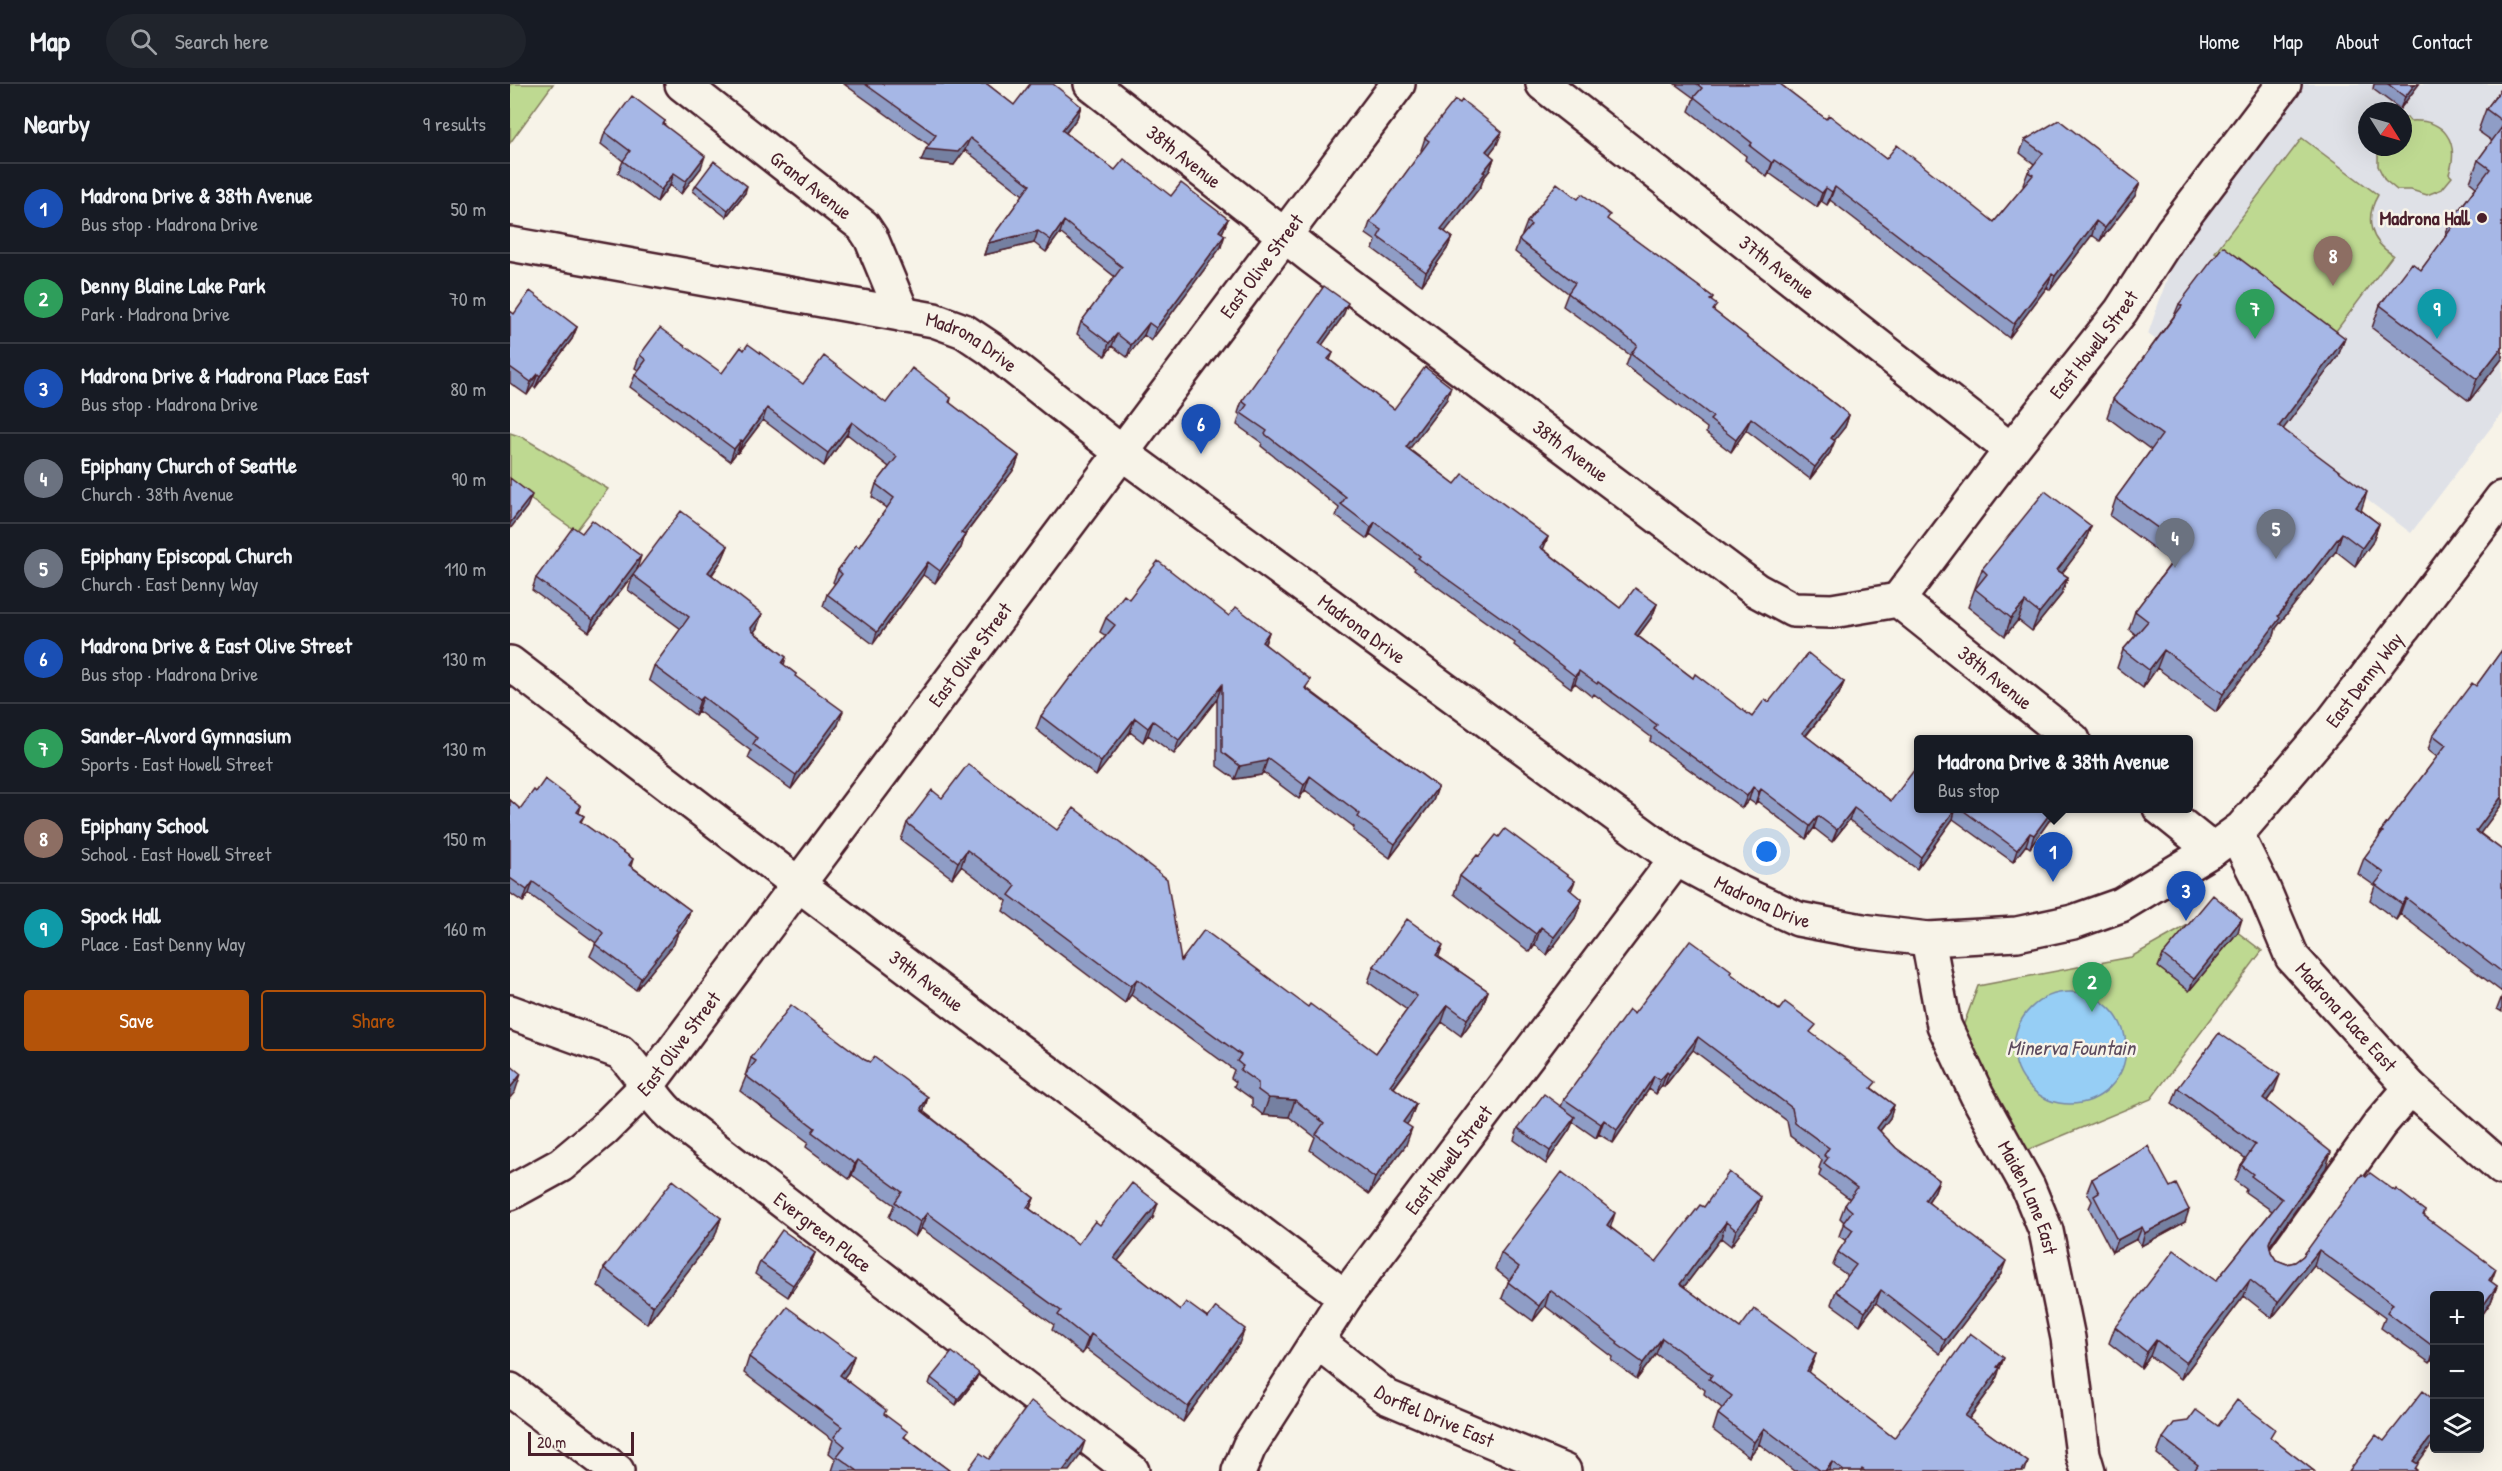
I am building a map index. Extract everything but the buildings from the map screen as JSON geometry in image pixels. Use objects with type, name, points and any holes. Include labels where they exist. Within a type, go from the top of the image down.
[{"type":"street","name":"Grand Avenue","points":[[682,84],[863,226],[871,238],[903,315]]},
{"type":"street","name":"38th Avenue","points":[[1091,84],[1285,235],[1756,590],[1793,610],[1832,610],[1898,600],[2067,735]]},
{"type":"street","name":"East Olive Street","points":[[510,1193],[561,1165],[603,1130],[647,1086],[1398,84]]},
{"type":"street","name":"37th Avenue","points":[[1543,84],[2011,450]]},
{"type":"street","name":"East Howell Street","points":[[1898,600],[2011,450],[2121,311],[2172,232],[2284,84]]},
{"type":"street","name":"Madrona Drive","points":[[510,244],[934,320],[964,331],[991,349],[1122,453],[1676,859],[1732,889],[1798,919],[1862,931],[1928,939],[2017,934],[2073,922],[2121,904],[2224,842]]},
{"type":"street","name":"East Denny Way","points":[[2224,842],[2330,725],[2496,519]]},
{"type":"street","name":"39th Avenue","points":[[510,663],[798,884],[1345,1297]]},
{"type":"street","points":[[2169,813],[2224,842]]},
{"type":"street","name":"Madrona Place East","points":[[2224,842],[2263,888],[2292,957],[2411,1088],[2502,1168]]},
{"type":"street","name":"East Howell Street","points":[[1239,1471],[1249,1447],[1345,1297],[1676,859]]},
{"type":"street","name":"Maiden Lane East","points":[[1928,939],[1944,1024],[1977,1095],[2028,1187],[2046,1231],[2068,1338],[2083,1454],[2088,1471]]},
{"type":"street","name":"Evergreen Place","points":[[510,1012],[620,1052],[632,1063],[670,1114],[1132,1471]]},
{"type":"street","points":[[2282,1262],[2380,1124],[2411,1088]]},
{"type":"street","name":"Dorffel Drive East","points":[[1317,1341],[1387,1397],[1564,1471]]},
{"type":"street","points":[[510,1390],[616,1471]]},
{"type":"shaded area","points":[[2297,84],[2502,84],[2502,413],[2411,533],[2148,334],[2181,238]]},
{"type":"green space","points":[[510,84],[553,84],[510,143]]},
{"type":"green space","points":[[2412,121],[2422,121],[2440,128],[2450,142],[2452,162],[2449,174],[2452,177],[2442,189],[2427,195],[2411,190],[2397,190],[2385,180],[2378,166],[2378,156],[2412,156]]},
{"type":"green space","points":[[2302,138],[2378,195],[2371,213],[2372,229],[2379,243],[2393,255],[2330,339],[2215,252]]},
{"type":"green space","points":[[510,433],[522,437],[608,489],[576,531],[510,485]]},
{"type":"green space","points":[[2211,912],[2262,951],[2151,1099],[2028,1150],[1959,1037],[1978,986],[2131,957]]},
{"type":"water","name":"Minerva Fountain","points":[[2070,992],[2091,996],[2110,1008],[2122,1027],[2126,1048],[2122,1069],[2110,1088],[2091,1100],[2070,1104],[2049,1100],[2030,1088],[2018,1069],[2014,1048],[2018,1027],[2030,1008],[2049,996]]},
{"type":"place","name":"Madrona Hall","points":[[2482,218]]},
{"type":"place","name":"Epiphany School","points":[[2333,286]]},
{"type":"place","name":"Sander-Alvord Gymnasium","points":[[2255,339]]},
{"type":"place","name":"Spock Hall","points":[[2437,339]]},
{"type":"place","name":"Madrona Drive & East Olive Street","points":[[1201,454]]},
{"type":"place","name":"Epiphany Episcopal Church","points":[[2276,559]]},
{"type":"place","name":"Epiphany Church of Seattle","points":[[2175,568]]},
{"type":"place","name":"Madrona Drive & 38th Avenue","points":[[2053,882]]},
{"type":"place","name":"Madrona Drive & Madrona Place East","points":[[2186,921]]},
{"type":"place","name":"Denny Blaine Lake Park","points":[[2092,1012]]}]
